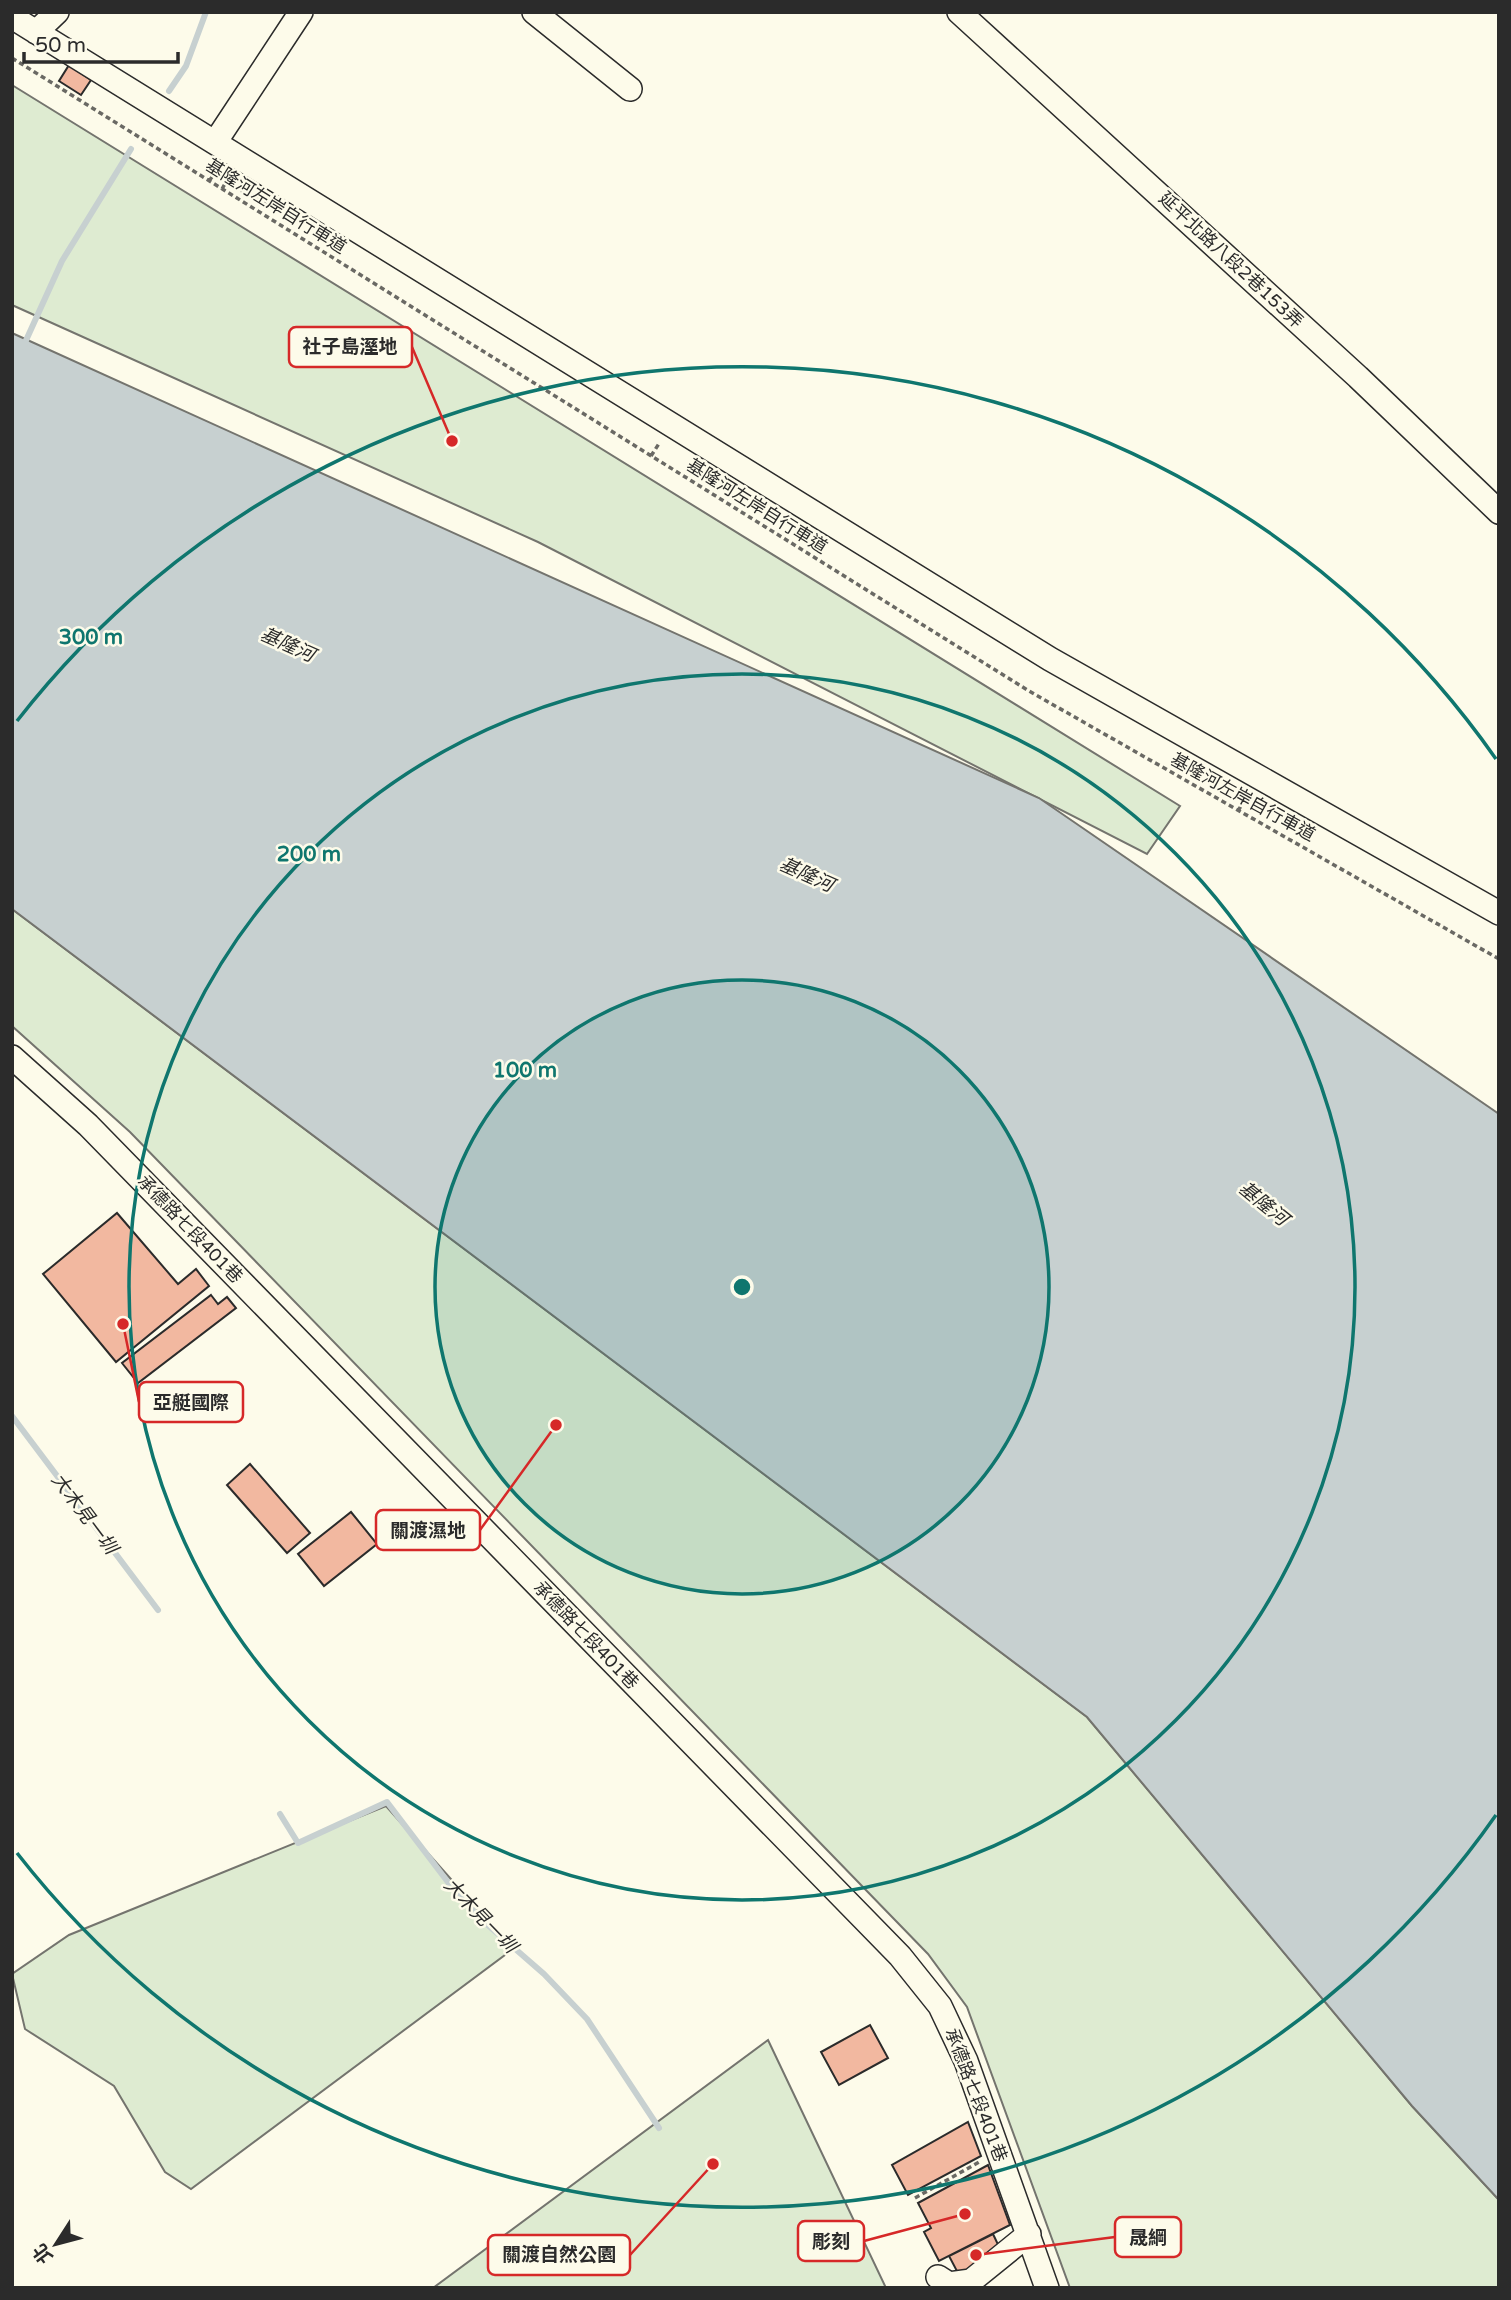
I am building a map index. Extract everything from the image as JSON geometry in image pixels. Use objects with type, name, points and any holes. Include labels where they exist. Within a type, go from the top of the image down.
[{"type":"street","points":[[37,32],[57,12]]},
{"type":"street","points":[[216,141],[301,12]]},
{"type":"street","points":[[534,12],[630,89]]},
{"type":"street","name":"延平北路八段2巷153弄","points":[[959,12],[1358,377],[1499,512]]},
{"type":"street","points":[[12,17],[1049,659],[1499,913]]},
{"type":"street","name":"承德路七段401巷","points":[[12,1057],[88,1125],[900,1956],[940,2006],[966,2061],[1048,2288]]},
{"type":"street","points":[[938,2277],[949,2284],[973,2285],[1029,2234]]},
{"type":"path","name":"基隆河左岸自行車道","points":[[12,58],[1028,691],[1499,959]]},
{"type":"path","points":[[915,2197],[999,2151]]},
{"type":"green space","points":[[12,85],[1180,806],[1147,854],[538,542],[12,305]]},
{"type":"green space","points":[[12,909],[1087,1717],[1412,2106],[1499,2200],[1499,2288],[1070,2288],[967,2007],[928,1954],[130,1132],[12,1026]]},
{"type":"green space","points":[[386,1806],[513,1949],[191,2189],[165,2172],[114,2086],[25,2029],[12,1974],[69,1935]]},
{"type":"green space","points":[[768,2040],[886,2288],[433,2288]]},
{"type":"water","name":"基隆河","points":[[12,333],[1039,798],[1499,1114],[1499,2200],[1412,2106],[1087,1717],[12,909]]},
{"type":"building","points":[[69,65],[91,80],[81,95],[59,81]]},
{"type":"building","points":[[117,1213],[178,1284],[196,1269],[209,1286],[116,1362],[43,1274]]},
{"type":"building","points":[[211,1295],[218,1304],[227,1297],[236,1308],[138,1383],[122,1363]]},
{"type":"building","points":[[250,1464],[310,1533],[287,1553],[227,1485]]},
{"type":"building","points":[[351,1512],[377,1544],[324,1586],[298,1554]]},
{"type":"building","points":[[870,2025],[888,2058],[839,2085],[821,2052]]},
{"type":"building","points":[[968,2122],[981,2156],[908,2195],[892,2165]]},
{"type":"building","points":[[988,2165],[1010,2225],[939,2261],[924,2232],[931,2228],[918,2203]]},
{"type":"building","points":[[993,2234],[1002,2253],[959,2275],[949,2256]]},
{"type":"waterway","points":[[169,91],[186,66],[206,12]]},
{"type":"waterway","points":[[23,347],[62,261],[131,149]]},
{"type":"waterway","name":"大木見一圳","points":[[12,1416],[158,1610]]},
{"type":"waterway","name":"大木見一圳","points":[[280,1814],[298,1843],[387,1802],[457,1894],[482,1920],[544,1974],[587,2019],[659,2128]]},
{"type":"place","name":"社子島溼地","points":[[452,441]]},
{"type":"place","name":"亞艇國際","points":[[123,1324]]},
{"type":"place","name":"關渡濕地","points":[[556,1425]]},
{"type":"place","name":"關渡自然公園","points":[[713,2164]]},
{"type":"place","name":"彫刻","points":[[965,2214]]},
{"type":"place","name":"晟綱","points":[[976,2255]]}]
